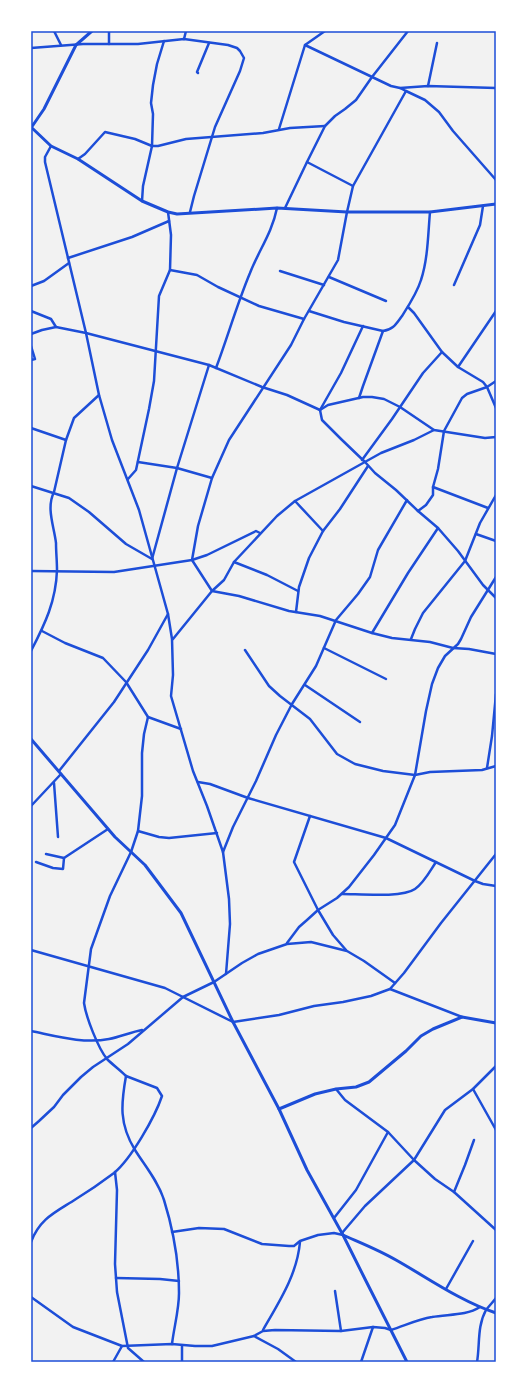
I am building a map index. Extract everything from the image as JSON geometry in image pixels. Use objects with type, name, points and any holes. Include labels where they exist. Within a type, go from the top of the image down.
[{"type":"street","points":[[54,31],[62,45]]},
{"type":"street","points":[[92,31],[76,45],[44,109],[31,127],[51,146],[78,158],[142,201],[168,212],[177,214],[190,212],[277,208],[347,212],[430,212],[496,204]]},
{"type":"street","points":[[109,31],[109,45]]},
{"type":"street","points":[[184,39],[186,31]]},
{"type":"street","points":[[279,129],[304,45],[325,31]]},
{"type":"street","points":[[285,208],[326,126],[335,116],[356,100],[408,31]]},
{"type":"street","points":[[31,48],[62,45],[109,45],[184,39],[228,45],[237,48],[240,51],[244,58],[238,76],[219,115],[190,212]]},
{"type":"street","points":[[142,201],[143,186],[152,146],[153,114],[151,103],[153,86],[157,64],[164,41]]},
{"type":"street","points":[[198,74],[197,72],[209,43]]},
{"type":"street","points":[[428,86],[437,43]]},
{"type":"street","points":[[304,45],[387,85],[400,88],[425,100],[439,112],[457,136],[496,180]]},
{"type":"street","points":[[400,88],[428,86],[496,88]]},
{"type":"street","points":[[406,91],[353,186],[338,260],[304,319],[291,345],[262,387],[229,440],[212,478],[198,526],[192,560],[212,591],[239,596],[296,612],[336,620],[372,633],[392,638],[411,639],[453,648],[469,649],[496,654]]},
{"type":"street","points":[[78,158],[85,154],[105,132],[135,139],[152,146],[158,146],[186,139],[263,133],[279,129],[326,126]]},
{"type":"street","points":[[51,146],[45,158],[45,162],[100,395],[112,440],[139,510],[168,614],[172,639],[173,675],[171,696],[197,782],[223,852],[229,899],[230,924],[226,974]]},
{"type":"street","points":[[307,162],[353,186]]},
{"type":"street","points":[[454,285],[480,225],[483,206]]},
{"type":"street","points":[[216,368],[250,271],[269,234],[277,208]]},
{"type":"street","points":[[128,479],[136,470],[151,402],[154,381],[159,296],[170,270],[171,235],[168,212]]},
{"type":"street","points":[[309,311],[326,317],[383,331],[390,330],[408,307],[421,280],[426,256],[430,212]]},
{"type":"street","points":[[68,258],[132,237],[169,221]]},
{"type":"street","points":[[31,286],[44,281],[69,263]]},
{"type":"street","points":[[170,270],[197,275],[218,287],[259,306],[304,319]]},
{"type":"street","points":[[280,271],[324,285]]},
{"type":"street","points":[[329,277],[386,302]]},
{"type":"street","points":[[408,307],[442,352],[458,367],[478,377],[483,382],[496,408]]},
{"type":"street","points":[[31,311],[50,319],[56,327]]},
{"type":"street","points":[[458,367],[496,312]]},
{"type":"street","points":[[363,326],[341,373],[320,410],[322,420],[368,466],[438,528],[496,598]]},
{"type":"street","points":[[31,334],[56,327],[155,350],[210,365],[262,387],[287,395],[320,410]]},
{"type":"street","points":[[359,398],[383,331]]},
{"type":"street","points":[[31,346],[35,359],[31,360]]},
{"type":"street","points":[[364,461],[423,373],[442,352]]},
{"type":"street","points":[[152,559],[177,468],[210,365]]},
{"type":"street","points":[[418,511],[426,505],[433,496],[444,431],[462,398],[466,394],[487,388],[496,381]]},
{"type":"street","points":[[31,651],[42,631],[54,599],[56,542],[50,499],[54,492],[66,440],[74,418],[100,395]]},
{"type":"street","points":[[320,410],[328,405],[359,398],[372,397],[384,400],[400,407],[434,430],[480,437],[496,437]]},
{"type":"street","points":[[31,428],[66,440]]},
{"type":"street","points":[[172,639],[212,591],[224,580],[234,562],[277,516],[295,501],[364,461],[434,430]]},
{"type":"street","points":[[138,462],[177,468],[212,478]]},
{"type":"street","points":[[296,612],[298,591],[309,558],[323,531],[340,509],[368,466]]},
{"type":"street","points":[[31,486],[54,492],[69,498],[89,512],[126,544],[152,559]]},
{"type":"street","points":[[434,487],[488,508]]},
{"type":"street","points":[[411,639],[423,613],[465,561],[480,523],[496,495]]},
{"type":"street","points":[[223,852],[276,735],[292,704],[305,685],[324,648],[336,620],[370,578],[378,550],[407,500]]},
{"type":"street","points":[[295,501],[323,531]]},
{"type":"street","points":[[372,633],[408,573],[438,528]]},
{"type":"street","points":[[31,571],[56,570],[114,572],[192,560],[256,531],[260,533]]},
{"type":"street","points":[[476,534],[496,541]]},
{"type":"street","points":[[234,562],[267,575],[298,591]]},
{"type":"street","points":[[287,944],[299,927],[349,886],[364,869],[395,825],[415,775],[421,733],[432,684],[441,662],[461,639],[471,617],[496,577]]},
{"type":"street","points":[[31,806],[54,783],[60,772],[114,702],[148,650],[168,614]]},
{"type":"street","points":[[42,631],[65,643],[103,658],[126,682],[148,717],[181,729]]},
{"type":"street","points":[[324,648],[386,679]]},
{"type":"street","points":[[245,650],[269,686],[310,720],[342,758],[354,764],[415,775],[430,772],[473,770],[496,766]]},
{"type":"street","points":[[305,685],[360,722]]},
{"type":"street","points":[[487,768],[496,694]]},
{"type":"street","points":[[31,1242],[44,1220],[54,1212],[82,1196],[115,1172],[134,1149],[162,1096],[157,1088],[126,1076],[107,1058],[87,1017],[84,1003],[91,949],[110,896],[131,852],[138,831],[142,796],[142,753],[148,717]]},
{"type":"street","points":[[31,739],[108,829],[145,865],[181,913],[233,1022],[279,1109],[307,1170],[343,1234],[407,1362]]},
{"type":"street","points":[[197,782],[210,784],[248,798],[386,838],[484,884],[496,886]]},
{"type":"street","points":[[54,783],[58,837]]},
{"type":"street","points":[[310,816],[294,862],[318,910],[333,935],[347,951]]},
{"type":"street","points":[[46,854],[64,858],[108,829]]},
{"type":"street","points":[[138,831],[159,837],[169,838],[217,833]]},
{"type":"street","points":[[31,950],[89,966],[124,978],[165,988],[233,1022],[279,1015],[314,1006],[371,996],[390,989],[496,854]]},
{"type":"street","points":[[36,862],[53,868],[63,869],[64,858]]},
{"type":"street","points":[[341,894],[408,893],[419,886],[436,862]]},
{"type":"street","points":[[31,1128],[54,1107],[63,1095],[81,1077],[93,1067],[128,1044],[183,997],[214,982],[258,954],[287,944],[311,942],[347,951],[395,983]]},
{"type":"street","points":[[390,989],[462,1016],[496,1022]]},
{"type":"street","points":[[279,1109],[315,1094],[336,1089],[356,1087],[369,1082],[406,1051],[421,1036],[462,1016]]},
{"type":"street","points":[[31,1031],[82,1040],[97,1040],[109,1039],[144,1030]]},
{"type":"street","points":[[343,1234],[365,1206],[414,1160],[445,1110],[473,1089],[496,1066]]},
{"type":"street","points":[[126,1076],[122,1117],[134,1149],[148,1169],[164,1199],[172,1232],[179,1281],[172,1344]]},
{"type":"street","points":[[336,1089],[345,1100],[388,1132],[414,1160],[435,1179],[454,1192],[496,1230]]},
{"type":"street","points":[[473,1089],[496,1130]]},
{"type":"street","points":[[334,1218],[356,1190],[388,1132]]},
{"type":"street","points":[[454,1192],[474,1140]]},
{"type":"street","points":[[115,1172],[117,1190],[116,1278],[128,1346],[130,1351],[144,1362]]},
{"type":"street","points":[[172,1232],[199,1228],[224,1229],[270,1246],[294,1246],[300,1241],[318,1234],[343,1234],[395,1259],[446,1289],[486,1310],[496,1313]]},
{"type":"street","points":[[446,1289],[473,1240]]},
{"type":"street","points":[[263,1331],[282,1297],[298,1262],[300,1241]]},
{"type":"street","points":[[116,1278],[179,1281]]},
{"type":"street","points":[[335,1291],[341,1331]]},
{"type":"street","points":[[31,1297],[73,1327],[122,1346],[172,1344],[182,1346],[212,1346],[254,1336],[263,1331],[341,1331],[373,1327],[386,1328],[390,1330],[432,1317],[465,1313],[481,1307]]},
{"type":"street","points":[[477,1362],[478,1341],[483,1318],[486,1310],[496,1298]]},
{"type":"street","points":[[361,1362],[373,1327]]},
{"type":"street","points":[[254,1336],[296,1362]]},
{"type":"street","points":[[113,1362],[122,1346]]},
{"type":"street","points":[[182,1346],[182,1362]]}]
